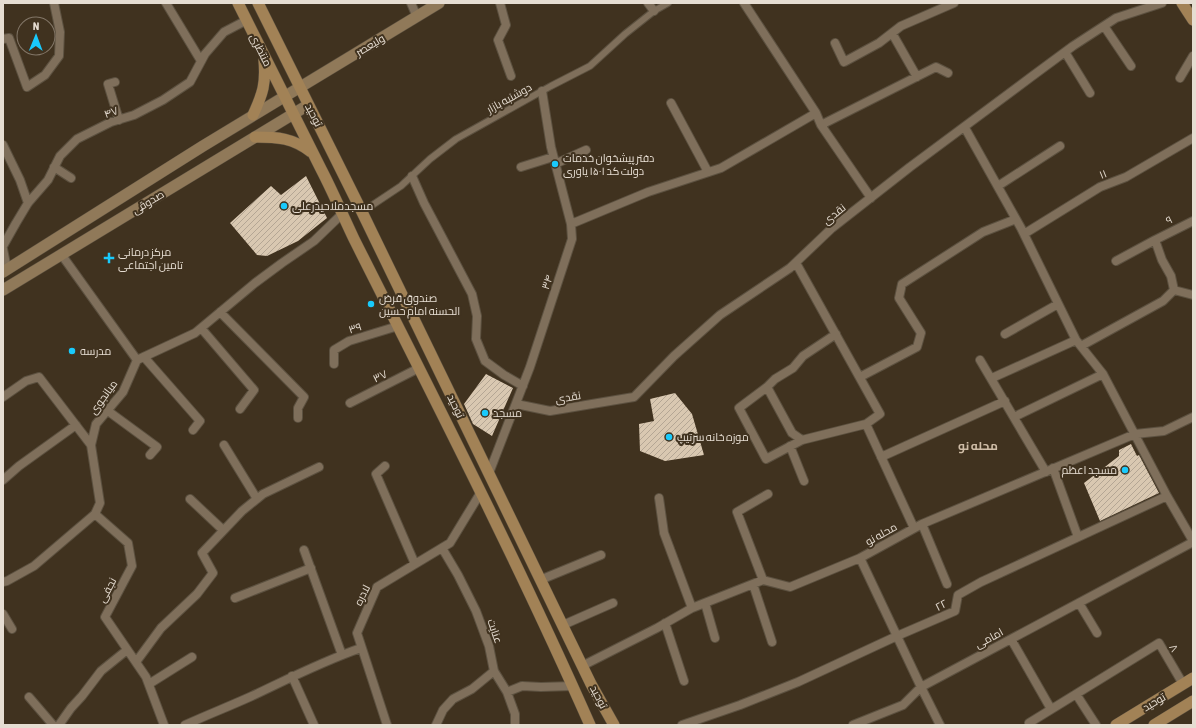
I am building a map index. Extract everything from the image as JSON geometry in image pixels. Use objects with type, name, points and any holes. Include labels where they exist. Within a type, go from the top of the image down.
[{"type":"main road","name":"منتظری","points":[[238,3],[284,96]]},
{"type":"main road","name":"منتظری","points":[[258,3],[300,87]]},
{"type":"main road","name":"ولیعصر","points":[[284,96],[440,3]]},
{"type":"main road","points":[[1182,3],[1193,20]]},
{"type":"main road","points":[[254,115],[262,96],[265,80],[263,54]]},
{"type":"main road","name":"توحید","points":[[300,87],[582,666],[614,725]]},
{"type":"main road","name":"توحید","points":[[284,96],[481,492],[590,725]]},
{"type":"main road","name":"صدوقی","points":[[5,270],[284,96]]},
{"type":"main road","name":"صدوقی","points":[[3,290],[308,105]]},
{"type":"main road","points":[[256,137],[272,137],[289,140],[302,145],[313,153]]},
{"type":"main road","points":[[184,158],[193,174]]},
{"type":"main road","points":[[511,554],[525,548]]},
{"type":"main road","name":"توحید","points":[[1116,725],[1193,678]]},
{"type":"main road","name":"توحید","points":[[1154,725],[1193,701]]},
{"type":"street","points":[[3,39],[9,38],[27,87],[45,75],[59,56],[60,32],[54,3]]},
{"type":"street","points":[[166,3],[201,61]]},
{"type":"street","points":[[411,3],[417,16]]},
{"type":"street","points":[[500,3],[506,25],[498,40],[511,76]]},
{"type":"street","points":[[648,3],[654,11]]},
{"type":"street","name":"دوشنبه بازار","points":[[362,212],[401,186],[430,159],[456,139],[590,66],[654,11],[668,3]]},
{"type":"street","points":[[744,3],[816,113],[821,125],[871,198]]},
{"type":"street","points":[[835,42],[844,62],[879,43],[902,26],[954,3]]},
{"type":"street","name":"نقدی","points":[[516,404],[550,411],[634,397],[674,356],[720,315],[790,268],[832,228],[1064,52],[1116,18],[1162,3]]},
{"type":"street","name":"۴۷","points":[[5,270],[3,248],[28,203],[48,180],[60,156],[77,139],[111,122],[134,115],[163,100],[190,82],[205,54],[224,32],[247,20]]},
{"type":"street","points":[[1104,26],[1131,66]]},
{"type":"street","points":[[892,33],[917,77]]},
{"type":"street","points":[[1064,52],[1090,93]]},
{"type":"street","points":[[1180,78],[1193,56]]},
{"type":"street","points":[[821,125],[936,68],[948,73]]},
{"type":"street","points":[[115,82],[108,84],[119,120]]},
{"type":"street","name":"۳۴","points":[[489,473],[530,367],[572,239],[570,224],[554,160],[542,91]]},
{"type":"street","points":[[671,103],[708,172]]},
{"type":"street","points":[[570,224],[648,192],[721,168],[816,113]]},
{"type":"street","points":[[965,128],[1024,234],[1079,343],[1104,374],[1167,496],[1193,542]]},
{"type":"street","name":"۱۱","points":[[1024,234],[1100,187],[1126,177],[1193,138]]},
{"type":"street","points":[[3,145],[6,157],[20,180],[28,203]]},
{"type":"street","points":[[998,186],[1060,146]]},
{"type":"street","points":[[521,167],[554,160],[586,150]]},
{"type":"street","points":[[54,167],[71,178]]},
{"type":"street","points":[[412,176],[424,203],[472,294],[477,316],[476,339],[485,361],[504,375],[523,386]]},
{"type":"street","points":[[140,358],[195,333],[255,283],[314,241],[342,214]]},
{"type":"street","points":[[860,377],[917,347],[921,333],[899,298],[902,284],[983,232],[1016,219]]},
{"type":"street","name":"۹","points":[[1116,262],[1193,221]]},
{"type":"street","points":[[1155,240],[1162,260],[1171,276],[1174,290]]},
{"type":"street","points":[[61,254],[140,358],[200,421],[193,430]]},
{"type":"street","points":[[796,263],[836,334],[860,377],[880,414],[866,424],[802,440],[766,459],[739,408],[793,368],[803,356],[836,334]]},
{"type":"street","points":[[1174,290],[1193,295]]},
{"type":"street","points":[[992,378],[1079,343],[1163,301],[1174,290]]},
{"type":"street","points":[[1005,334],[1058,304]]},
{"type":"street","points":[[220,312],[304,397],[298,408],[298,418]]},
{"type":"street","name":"۳۹","points":[[334,364],[334,350],[349,341],[398,326]]},
{"type":"street","points":[[201,328],[254,390],[240,409]]},
{"type":"street","name":"میانجوی","points":[[95,514],[100,503],[91,445],[96,424],[123,392],[140,358]]},
{"type":"street","points":[[980,360],[1014,417],[1049,470],[1078,537]]},
{"type":"street","name":"۳۷","points":[[350,403],[420,368]]},
{"type":"street","points":[[1014,417],[1104,374]]},
{"type":"street","points":[[3,397],[26,381],[39,377],[91,445]]},
{"type":"street","points":[[768,388],[792,433],[802,440]]},
{"type":"street","points":[[881,457],[1005,401]]},
{"type":"street","points":[[108,411],[157,447],[150,455]]},
{"type":"street","name":"محله نو","points":[[763,580],[790,587],[860,558],[922,524],[1049,470],[1135,434],[1164,431],[1193,417]]},
{"type":"street","points":[[866,424],[914,528]]},
{"type":"street","points":[[3,480],[19,466],[76,425]]},
{"type":"street","points":[[224,445],[257,499]]},
{"type":"street","points":[[790,446],[804,481]]},
{"type":"street","points":[[385,466],[376,474],[414,564]]},
{"type":"street","points":[[136,662],[161,628],[197,594],[213,573],[202,553],[223,530],[242,511],[263,494],[319,467]]},
{"type":"street","name":"لادره","points":[[387,725],[356,633],[377,587],[450,543],[481,492]]},
{"type":"street","points":[[582,666],[692,608],[763,580],[737,512],[768,494]]},
{"type":"street","name":"۲۲","points":[[682,725],[740,705],[798,682],[955,611],[958,595],[981,582],[1167,496]]},
{"type":"street","points":[[659,498],[664,533],[692,608]]},
{"type":"street","points":[[190,499],[223,530]]},
{"type":"street","points":[[3,582],[34,566],[95,514]]},
{"type":"street","name":"نجفی","points":[[95,514],[128,543],[132,566],[105,617],[146,677],[164,725]]},
{"type":"street","points":[[922,524],[948,584]]},
{"type":"street","name":"امامی","points":[[853,725],[903,705],[921,687],[1193,542]]},
{"type":"street","name":"عنایت","points":[[442,548],[476,610],[489,646],[494,671],[507,692],[515,714],[515,725]]},
{"type":"street","points":[[304,550],[342,655]]},
{"type":"street","points":[[540,580],[601,555]]},
{"type":"street","points":[[860,558],[940,725]]},
{"type":"street","points":[[235,598],[311,568]]},
{"type":"street","points":[[753,584],[772,642]]},
{"type":"street","points":[[562,625],[613,603]]},
{"type":"street","points":[[705,603],[715,638]]},
{"type":"street","points":[[1079,603],[1097,633]]},
{"type":"street","points":[[3,614],[12,629]]},
{"type":"street","points":[[665,623],[684,681]]},
{"type":"street","points":[[1011,639],[1051,709]]},
{"type":"street","name":"۸","points":[[1076,694],[1159,643],[1183,684]]},
{"type":"street","points":[[185,725],[251,697],[292,676],[361,648]]},
{"type":"street","points":[[59,725],[101,671],[127,650]]},
{"type":"street","points":[[148,684],[192,657]]},
{"type":"street","points":[[436,725],[444,710],[453,699],[472,689],[494,671]]},
{"type":"street","points":[[292,676],[314,725]]},
{"type":"street","points":[[507,692],[522,686],[573,686]]},
{"type":"street","points":[[1028,724],[1076,694],[1096,725]]},
{"type":"street","points":[[29,697],[53,725]]},
{"type":"building","name":"مسجدملاحیدرعلی","points":[[306,176],[327,218],[298,241],[267,256],[257,255],[230,223],[271,186],[281,195]]},
{"type":"building","name":"مسجد","points":[[486,374],[513,388],[492,436],[473,424],[464,404]]},
{"type":"building","name":"موزه خانه سرتیپ","points":[[675,393],[692,414],[704,455],[665,461],[640,451],[639,424],[654,421],[650,399]]},
{"type":"building","name":"مسجد اعظم","points":[[1131,444],[1137,456],[1139,455],[1159,493],[1100,521],[1084,483],[1119,456],[1119,450]]},
{"type":"place","name":"دفتر پیشخوان خدمات دولت کد ۱۵۰۱ یاوری","points":[[555,164]]},
{"type":"place","name":"مسجدملاحیدرعلی","points":[[284,206]]},
{"type":"place","name":"مرکز درمانی تامین اجتماعی","points":[[109,258]]},
{"type":"place","name":"صندوق قرض الحسنه امام حسین","points":[[371,304]]},
{"type":"place","name":"مدرسه","points":[[72,351]]},
{"type":"place","name":"مسجد","points":[[485,413]]},
{"type":"place","name":"موزه خانه سرتیپ","points":[[669,437]]},
{"type":"place","name":"مسجد اعظم","points":[[1125,470]]},
{"type":"district","name":"محله نو","points":[[978,446]]}]
